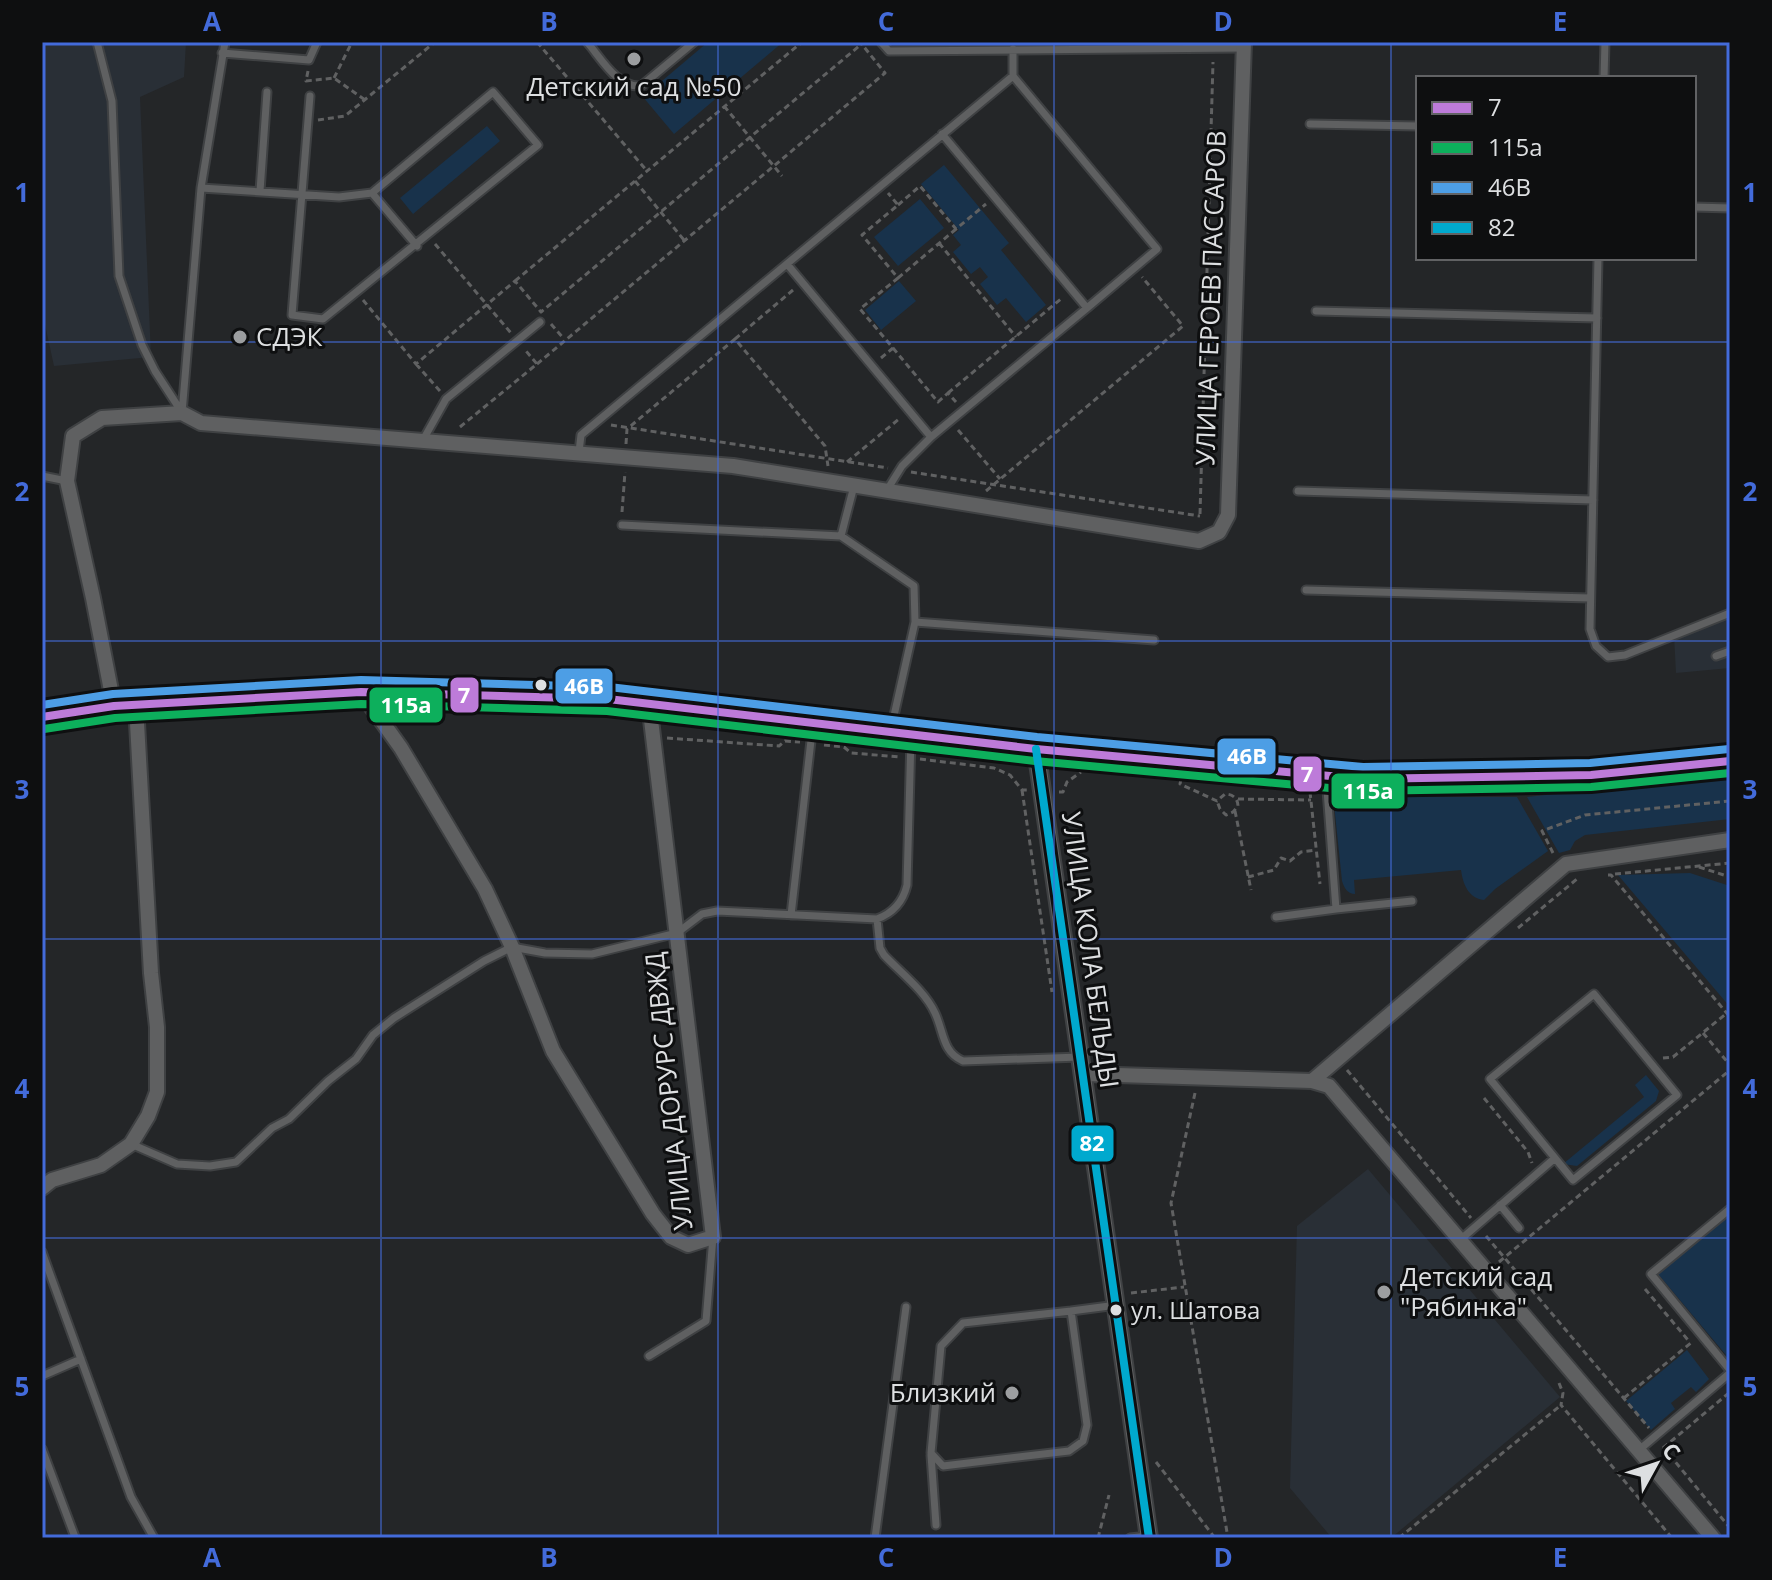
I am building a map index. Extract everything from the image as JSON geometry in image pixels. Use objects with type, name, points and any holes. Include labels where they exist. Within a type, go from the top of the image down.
[{"type":"main road","points":[[42,717],[114,706],[361,692],[608,699],[1036,749],[1363,779],[1591,775],[1730,761]]},
{"type":"street","name":"УЛИЦА ГЕРОЕВ ПАССАРОВ","points":[[1199,541],[1219,532],[1228,515],[1244,45]]},
{"type":"street","points":[[114,706],[67,481],[73,436],[102,418],[182,413],[201,423],[733,466],[1199,541]]},
{"type":"street","name":"УЛИЦА ДОРУРС ДВЖД","points":[[361,692],[442,813],[485,889],[512,947],[553,1051],[653,1214],[671,1237],[688,1245],[713,1237],[649,703]]},
{"type":"street","points":[[42,1188],[52,1180],[101,1165],[131,1144],[148,1116],[157,1092],[157,1027],[151,973],[136,705]]},
{"type":"street","name":"УЛИЦА КОЛА БЕЛЬДЫ","points":[[1036,749],[1122,1299],[1149,1537]]},
{"type":"street","points":[[1312,1081],[1566,864],[1730,840]]},
{"type":"street","points":[[1085,1074],[1312,1081],[1329,1086],[1713,1538]]},
{"type":"lane","points":[[97,42],[112,101],[119,276],[142,345],[182,413]]},
{"type":"lane","points":[[182,413],[201,188],[225,42]]},
{"type":"lane","points":[[222,53],[309,60],[317,42]]},
{"type":"lane","points":[[587,42],[622,82],[633,87],[641,86],[694,42]]},
{"type":"lane","points":[[881,42],[889,51],[1214,49],[1244,45]]},
{"type":"lane","points":[[1033,49],[1041,42]]},
{"type":"lane","points":[[1604,76],[1605,42]]},
{"type":"lane","points":[[887,490],[902,466],[931,437],[1157,249],[1013,76],[1013,49]]},
{"type":"lane","points":[[579,452],[581,435],[1013,76]]},
{"type":"lane","points":[[260,191],[267,92]]},
{"type":"lane","points":[[201,188],[260,191],[303,194],[339,197],[372,193],[493,92],[538,145],[323,319],[292,315],[303,194],[310,96]]},
{"type":"lane","points":[[1310,124],[1416,126]]},
{"type":"lane","points":[[942,134],[1087,308]]},
{"type":"lane","points":[[372,193],[417,246]]},
{"type":"lane","points":[[1696,207],[1730,208]]},
{"type":"lane","points":[[1598,260],[1590,598],[1590,629],[1596,646],[1608,657],[1625,655],[1730,613]]},
{"type":"lane","points":[[787,264],[931,437]]},
{"type":"lane","points":[[1316,311],[1597,318]]},
{"type":"lane","points":[[423,440],[446,399],[540,322]]},
{"type":"lane","points":[[42,477],[67,481]]},
{"type":"lane","points":[[841,536],[854,486]]},
{"type":"lane","points":[[1298,491],[1593,500]]},
{"type":"lane","points":[[622,525],[841,536],[914,586],[915,622],[891,732]]},
{"type":"lane","points":[[1306,590],[1590,598]]},
{"type":"lane","points":[[915,622],[1154,640]]},
{"type":"lane","points":[[1716,656],[1730,651]]},
{"type":"lane","points":[[791,915],[813,723]]},
{"type":"lane","points":[[131,1144],[177,1164],[210,1166],[236,1162],[356,1059],[373,1035],[394,1018],[484,961],[512,947],[545,953],[592,954],[677,933],[702,914],[717,911],[877,919],[885,916],[901,902],[907,885],[911,734]]},
{"type":"lane","points":[[1326,775],[1336,909]]},
{"type":"lane","points":[[1276,917],[1412,901]]},
{"type":"lane","points":[[877,919],[880,948],[934,1011],[947,1049],[954,1057],[963,1061],[1082,1057]]},
{"type":"lane","points":[[1594,994],[1677,1095],[1573,1180],[1555,1158],[1490,1079],[1594,994]]},
{"type":"lane","points":[[1460,1240],[1555,1158]]},
{"type":"lane","points":[[1500,1205],[1519,1228]]},
{"type":"lane","points":[[1639,1450],[1730,1371],[1651,1274],[1730,1209]]},
{"type":"lane","points":[[649,1356],[706,1321],[713,1237]]},
{"type":"lane","points":[[42,1252],[131,1497],[154,1538]]},
{"type":"lane","points":[[936,1525],[931,1453],[941,1346],[963,1323],[1071,1311],[1122,1299]]},
{"type":"lane","points":[[875,1538],[906,1307]]},
{"type":"lane","points":[[931,1453],[943,1466],[1069,1451],[1083,1441],[1087,1425],[1071,1311]]},
{"type":"lane","points":[[42,1376],[81,1359]]},
{"type":"lane","points":[[42,1449],[75,1537]]},
{"type":"lane","points":[[1130,1538],[1149,1537]]},
{"type":"path","points":[[334,78],[352,42]]},
{"type":"path","points":[[308,122],[345,116],[435,42]]},
{"type":"path","points":[[537,42],[647,171]]},
{"type":"path","points":[[416,364],[802,42]]},
{"type":"path","points":[[458,443],[460,427],[885,73],[862,43],[541,312],[515,281]]},
{"type":"path","points":[[1199,541],[1214,49]]},
{"type":"path","points":[[309,60],[306,81],[334,78],[365,100]]},
{"type":"path","points":[[724,106],[782,176]]},
{"type":"path","points":[[635,181],[684,241]]},
{"type":"path","points":[[882,185],[898,205]]},
{"type":"path","points":[[898,278],[862,235],[920,186],[956,229]]},
{"type":"path","points":[[994,197],[860,309],[938,402],[1072,290]]},
{"type":"path","points":[[428,236],[537,364]]},
{"type":"path","points":[[939,243],[1016,337]]},
{"type":"path","points":[[971,503],[1183,326],[1134,268]]},
{"type":"path","points":[[627,429],[802,282]]},
{"type":"path","points":[[357,292],[446,399]]},
{"type":"path","points":[[735,339],[825,446],[829,459],[827,482]]},
{"type":"path","points":[[872,365],[893,348]]},
{"type":"path","points":[[948,393],[963,411]]},
{"type":"path","points":[[847,462],[909,410]]},
{"type":"path","points":[[951,421],[1000,479]]},
{"type":"path","points":[[622,525],[625,463]]},
{"type":"path","points":[[1185,786],[1217,801],[1226,815],[1235,811],[1237,799]]},
{"type":"path","points":[[1309,789],[1321,892]]},
{"type":"path","points":[[1022,790],[1053,996]]},
{"type":"path","points":[[1217,801],[1225,794],[1237,799],[1311,800]]},
{"type":"path","points":[[1561,868],[1542,831],[1585,815],[1730,801]]},
{"type":"path","points":[[1235,811],[1251,890]]},
{"type":"path","points":[[1248,877],[1274,870],[1281,858],[1290,861],[1301,852],[1316,850]]},
{"type":"path","points":[[1599,876],[1730,863]]},
{"type":"path","points":[[1696,866],[1730,877]]},
{"type":"path","points":[[1611,875],[1728,1015],[1673,1057],[1668,1059],[1659,1055]]},
{"type":"path","points":[[1516,929],[1577,879],[1588,877]]},
{"type":"path","points":[[1487,1272],[1730,1068],[1703,1033]]},
{"type":"path","points":[[1329,1086],[1347,1070],[1656,1435],[1663,1448],[1730,1528]]},
{"type":"path","points":[[1195,1093],[1171,1203],[1228,1538]]},
{"type":"path","points":[[1484,1098],[1528,1152],[1532,1159],[1531,1168]]},
{"type":"path","points":[[1122,1299],[1185,1287]]},
{"type":"path","points":[[1645,1289],[1690,1343]]},
{"type":"path","points":[[1624,1398],[1701,1334]]},
{"type":"path","points":[[1399,1538],[1561,1405],[1563,1393],[1558,1380]]},
{"type":"path","points":[[1663,1448],[1730,1392]]},
{"type":"path","points":[[1561,1405],[1672,1538]]},
{"type":"path","points":[[1147,1451],[1215,1538]]},
{"type":"path","points":[[1098,1538],[1109,1495]]},
{"type":"shaded area","points":[[42,42],[186,42],[184,77],[140,97],[151,357],[54,366],[42,311]]},
{"type":"shaded area","points":[[708,42],[783,42],[674,134],[643,97]]},
{"type":"shaded area","points":[[487,126],[500,141],[413,214],[400,198]]},
{"type":"shaded area","points":[[944,165],[1009,243],[1001,250],[1046,305],[1026,322],[1006,298],[997,305],[980,284],[988,277],[980,267],[971,274],[953,252],[961,245],[953,235],[959,230],[921,184]]},
{"type":"shaded area","points":[[920,199],[944,228],[898,266],[874,237]]},
{"type":"shaded area","points":[[899,281],[916,301],[881,330],[865,310]]},
{"type":"shaded area","points":[[1730,616],[1730,668],[1676,673],[1674,635]]},
{"type":"shaded area","points":[[1730,775],[1730,819],[1585,835],[1575,841],[1570,850],[1559,853],[1527,797]]},
{"type":"shaded area","points":[[1517,797],[1548,851],[1484,900],[1467,890],[1461,870],[1354,880],[1353,894],[1342,881],[1334,804],[1338,798]]},
{"type":"shaded area","points":[[1690,873],[1730,886],[1730,1007],[1618,875]]},
{"type":"shaded area","points":[[1646,1075],[1659,1091],[1656,1101],[1577,1166],[1563,1164],[1644,1097],[1635,1085]]},
{"type":"shaded area","name":"Детский сад \"Рябинка\"","points":[[1368,1169],[1560,1397],[1391,1538],[1332,1538],[1290,1488],[1297,1226]]},
{"type":"shaded area","points":[[1730,1214],[1730,1358],[1724,1357],[1726,1355],[1658,1274]]},
{"type":"shaded area","points":[[1687,1350],[1709,1379],[1696,1392],[1691,1387],[1671,1403],[1675,1409],[1651,1430],[1626,1401]]},
{"type":"transit line","name":"46В","points":[[42,705],[113,694],[361,680],[609,687],[1037,737],[1363,767],[1590,763],[1729,749]]},
{"type":"transit line","name":"7","points":[[42,717],[114,706],[361,692],[608,699],[1036,749],[1363,779],[1591,775],[1730,761]]},
{"type":"transit line","name":"115а","points":[[44,729],[115,718],[361,704],[607,711],[1035,761],[1362,791],[1591,787],[1730,773]]},
{"type":"transit line","name":"82","points":[[1036,749],[1149,1538]]},
{"type":"place","name":"Детский сад №50","points":[[634,59]]},
{"type":"place","name":"СДЭК","points":[[240,337]]},
{"type":"place","name":"Детский сад \"Рябинка\"","points":[[1384,1292]]},
{"type":"place","name":"ул. Шатова","points":[[1116,1310]]},
{"type":"place","name":"Близкий","points":[[1012,1393]]}]
